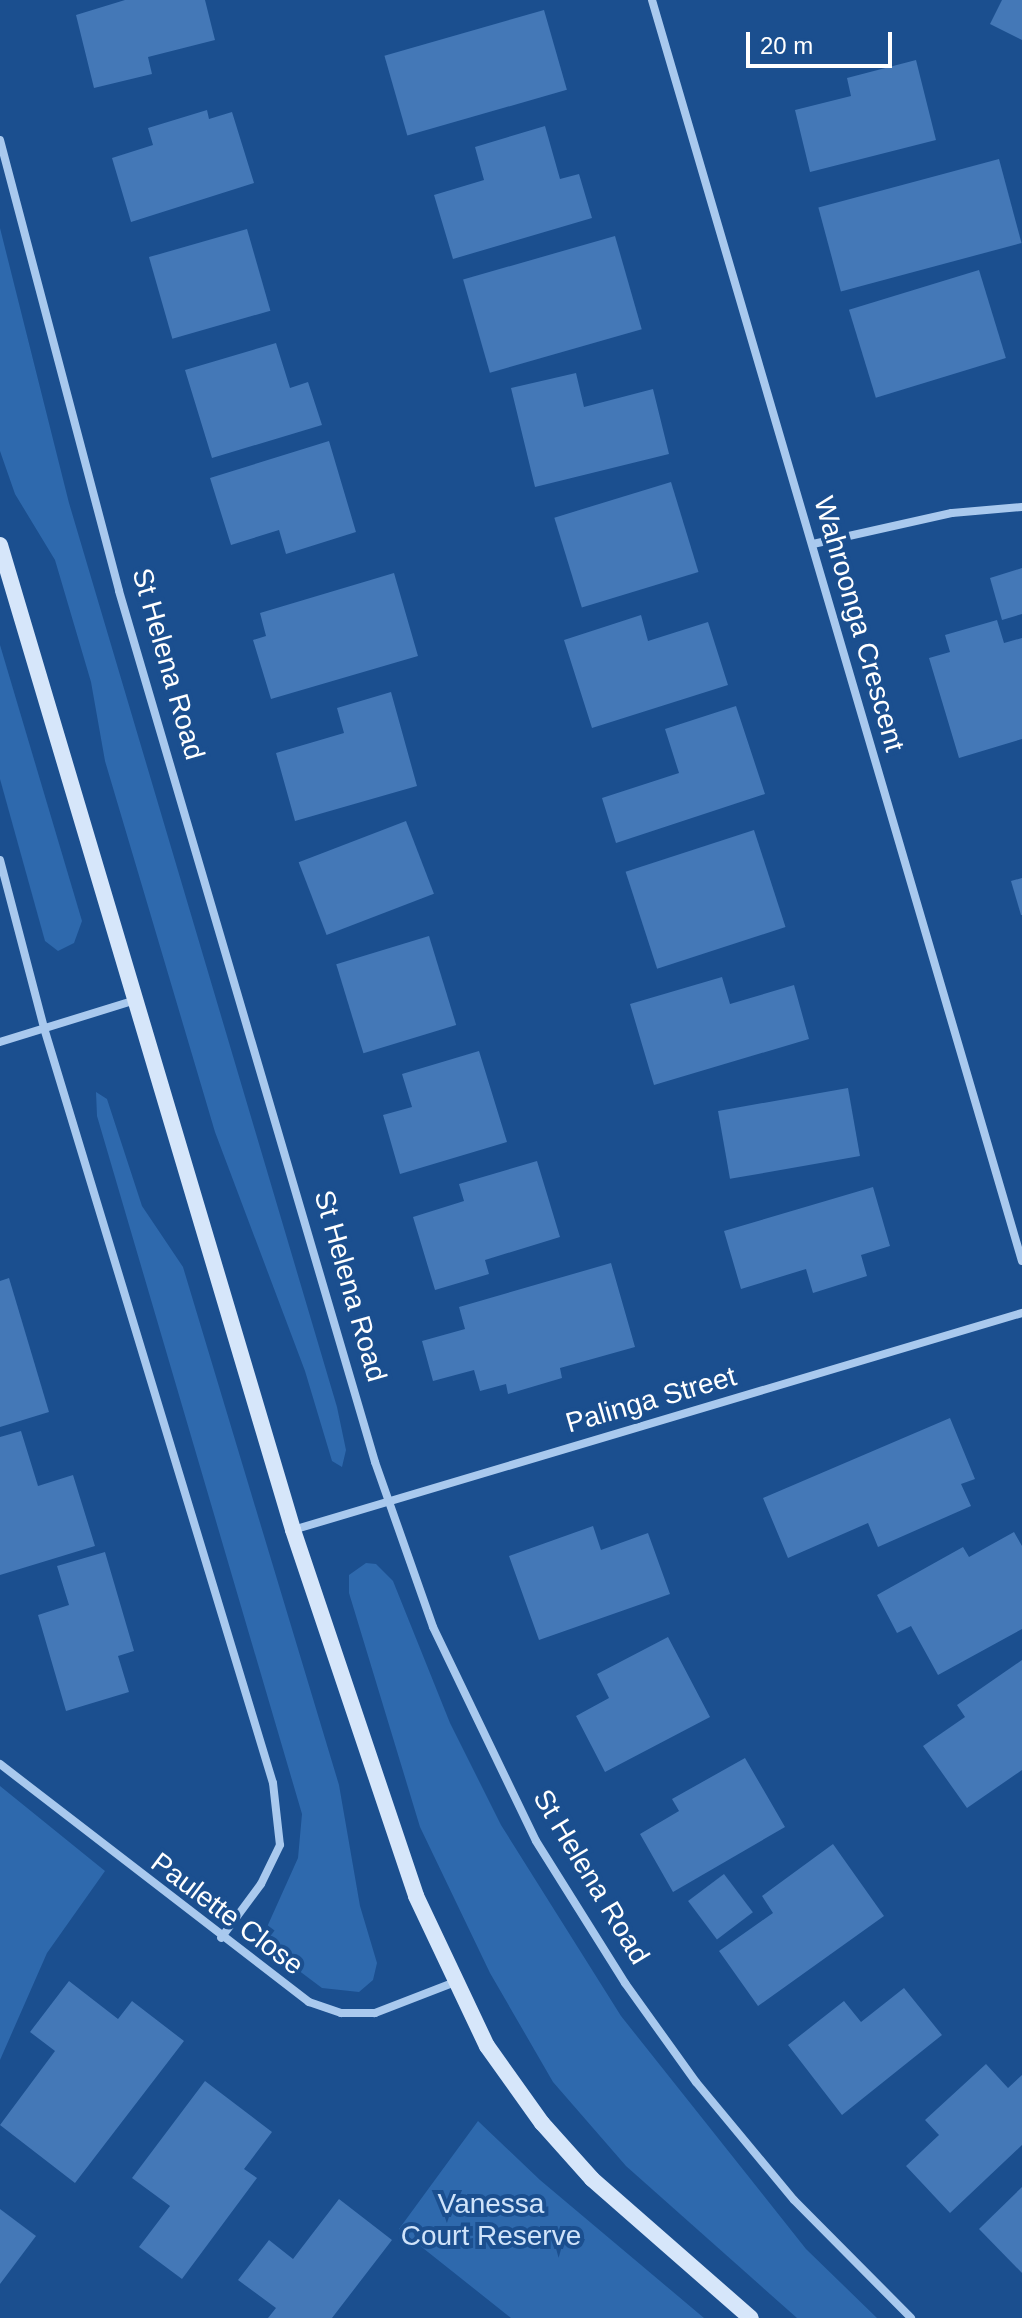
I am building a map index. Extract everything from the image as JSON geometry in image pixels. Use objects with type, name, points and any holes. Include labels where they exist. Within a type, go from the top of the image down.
[{"type":"main road","points":[[0,545],[293,1530],[369,1765],[455,1982],[487,2046],[542,2123],[592,2179],[751,2318]]},
{"type":"street","name":"Wahroonga Crescent","points":[[652,0],[1022,1261]]},
{"type":"street","name":"St Helena Road","points":[[0,140],[119,591],[387,1502],[461,1691],[574,1905],[660,2033],[743,2141],[911,2318]]},
{"type":"street","points":[[813,544],[952,513],[1022,507]]},
{"type":"street","points":[[0,860],[44,1028],[273,1783],[280,1845],[261,1884],[221,1938]]},
{"type":"street","points":[[0,1042],[137,1000]]},
{"type":"street","name":"Palinga Street","points":[[293,1530],[1022,1313]]},
{"type":"street","name":"Paulette Close","points":[[0,1764],[292,1992],[341,2013],[375,2013],[455,1982]]},
{"type":"green space","points":[[0,228],[69,503],[337,1407],[346,1450],[342,1467],[332,1461],[305,1371],[215,1132],[105,761],[91,682],[55,560],[15,494],[0,451]]},
{"type":"green space","points":[[0,645],[82,921],[74,943],[58,951],[45,941],[0,779]]},
{"type":"green space","points":[[96,1092],[107,1099],[142,1206],[183,1267],[339,1785],[360,1906],[377,1963],[373,1980],[359,1992],[322,1988],[270,1949],[267,1927],[298,1858],[302,1814],[97,1116]]},
{"type":"green space","points":[[366,1563],[376,1564],[393,1581],[450,1723],[501,1825],[621,2016],[806,2249],[877,2318],[797,2318],[626,2166],[553,2082],[490,1973],[420,1827],[349,1593],[349,1575]]},
{"type":"green space","points":[[0,1786],[105,1871],[47,1953],[0,2060]]},
{"type":"green space","name":"Vanessa Court Reserve","points":[[478,2121],[540,2180],[704,2318],[511,2318],[399,2229]]},
{"type":"building","points":[[125,0],[205,0],[215,40],[148,57],[152,74],[94,88],[76,15]]},
{"type":"building","points":[[1002,0],[1022,0],[1022,40],[990,24]]},
{"type":"building","points":[[544,10],[567,90],[407,136],[384,56]]},
{"type":"building","points":[[916,60],[936,140],[810,172],[795,110],[851,96],[847,78]]},
{"type":"building","points":[[207,110],[209,119],[232,112],[254,183],[131,222],[112,158],[153,145],[148,128]]},
{"type":"building","points":[[545,126],[560,179],[579,174],[592,218],[453,259],[434,195],[484,180],[475,147]]},
{"type":"building","points":[[999,159],[1022,243],[841,291],[818,207]]},
{"type":"building","points":[[247,229],[270,311],[172,339],[149,257]]},
{"type":"building","points":[[615,236],[642,329],[490,373],[463,280]]},
{"type":"building","points":[[979,270],[1006,358],[876,398],[849,310]]},
{"type":"building","points":[[276,343],[290,388],[308,382],[322,425],[212,458],[185,370]]},
{"type":"building","points":[[576,373],[584,407],[653,389],[669,454],[535,487],[511,388]]},
{"type":"building","points":[[329,441],[356,532],[286,554],[279,530],[231,545],[210,478]]},
{"type":"building","points":[[671,482],[698,572],[582,608],[554,518]]},
{"type":"building","points":[[1022,568],[1022,614],[1002,620],[990,578]]},
{"type":"building","points":[[394,573],[418,656],[271,699],[253,640],[266,636],[260,613]]},
{"type":"building","points":[[641,615],[648,641],[708,622],[728,685],[592,728],[564,640]]},
{"type":"building","points":[[997,620],[1004,643],[1022,638],[1022,739],[959,758],[929,658],[950,652],[945,635]]},
{"type":"building","points":[[391,692],[417,786],[295,821],[276,753],[344,733],[337,708]]},
{"type":"building","points":[[736,706],[765,794],[616,843],[602,798],[679,773],[665,729]]},
{"type":"building","points":[[406,821],[434,894],[327,935],[299,862]]},
{"type":"building","points":[[754,830],[786,927],[657,969],[626,872]]},
{"type":"building","points":[[1022,878],[1022,915],[1021,915],[1011,881]]},
{"type":"building","points":[[429,936],[456,1025],[363,1053],[336,964]]},
{"type":"building","points":[[722,977],[730,1004],[794,985],[809,1039],[654,1085],[630,1004]]},
{"type":"building","points":[[479,1051],[507,1142],[400,1174],[383,1115],[412,1107],[402,1074]]},
{"type":"building","points":[[848,1088],[860,1156],[730,1179],[718,1111]]},
{"type":"building","points":[[537,1161],[560,1237],[485,1260],[489,1274],[435,1290],[413,1217],[464,1201],[459,1184]]},
{"type":"building","points":[[873,1187],[890,1246],[861,1255],[867,1276],[813,1293],[806,1269],[741,1289],[724,1231]]},
{"type":"building","points":[[611,1263],[635,1347],[560,1368],[562,1378],[508,1394],[506,1384],[480,1391],[474,1370],[433,1381],[422,1341],[465,1329],[459,1307]]},
{"type":"building","points":[[9,1278],[49,1412],[0,1427],[0,1281]]},
{"type":"building","points":[[950,1418],[975,1479],[961,1484],[971,1506],[878,1547],[868,1523],[788,1558],[763,1498]]},
{"type":"building","points":[[21,1431],[38,1486],[73,1475],[95,1546],[0,1575],[0,1437]]},
{"type":"building","points":[[593,1526],[601,1550],[648,1533],[670,1594],[539,1640],[509,1556]]},
{"type":"building","points":[[1014,1532],[1022,1546],[1022,1629],[938,1675],[911,1626],[897,1633],[877,1595],[963,1547],[969,1557]]},
{"type":"building","points":[[105,1552],[134,1651],[118,1656],[129,1692],[66,1711],[38,1615],[69,1605],[57,1566]]},
{"type":"building","points":[[668,1637],[710,1717],[605,1772],[576,1716],[609,1698],[597,1674]]},
{"type":"building","points":[[1022,1660],[1022,1770],[967,1808],[923,1746],[965,1717],[957,1705]]},
{"type":"building","points":[[745,1758],[785,1827],[673,1892],[640,1834],[679,1811],[672,1799]]},
{"type":"building","points":[[833,1844],[884,1916],[758,2006],[719,1951],[773,1913],[762,1896]]},
{"type":"building","points":[[724,1874],[753,1912],[717,1939],[688,1901]]},
{"type":"building","points":[[69,1981],[118,2019],[132,2001],[184,2041],[75,2183],[0,2125],[55,2051],[30,2032]]},
{"type":"building","points":[[904,1988],[942,2035],[842,2115],[788,2045],[844,2001],[861,2022]]},
{"type":"building","points":[[986,2064],[1008,2088],[1022,2075],[1022,2145],[950,2213],[906,2166],[939,2135],[925,2120]]},
{"type":"building","points":[[205,2081],[272,2132],[244,2169],[257,2178],[182,2279],[139,2247],[170,2206],[132,2178]]},
{"type":"building","points":[[1022,2187],[1022,2273],[979,2229]]},
{"type":"building","points":[[339,2199],[392,2240],[332,2318],[268,2318],[276,2308],[238,2280],[269,2240],[293,2259]]},
{"type":"building","points":[[0,2209],[36,2236],[0,2284]]}]
